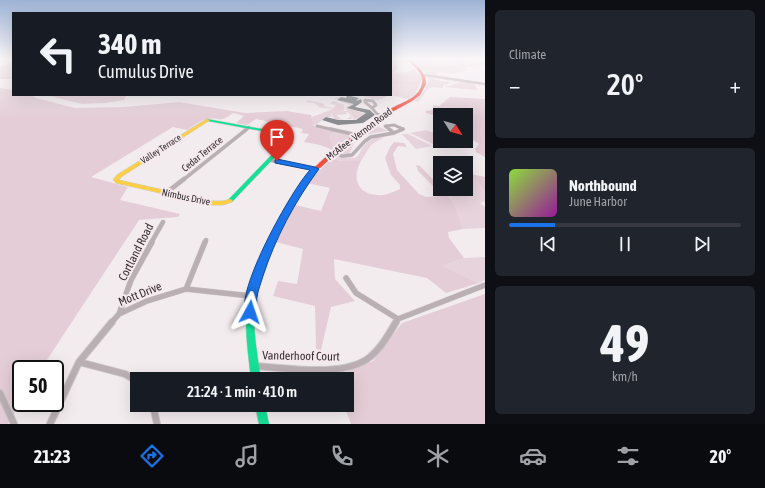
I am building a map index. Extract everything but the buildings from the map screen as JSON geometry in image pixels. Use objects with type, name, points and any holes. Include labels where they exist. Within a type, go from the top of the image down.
[{"type":"main road","name":"McAfee - Vernon Road","points":[[255,372],[250,327],[251,296],[260,268],[302,185],[315,169],[333,153],[382,116],[418,95],[425,79]]},
{"type":"main road","name":"Nimbus Drive","points":[[116,180],[118,182],[212,203],[228,203],[290,139],[284,134],[208,120]]},
{"type":"main road","name":"Valley Terrace","points":[[116,180],[119,176],[208,120]]},
{"type":"main road","points":[[261,412],[264,424]]},
{"type":"street","points":[[450,79],[485,84]]},
{"type":"street","points":[[372,108],[376,106],[376,104],[371,100],[365,100],[365,102],[378,114],[382,116]]},
{"type":"street","points":[[333,153],[342,156],[352,156],[360,145],[367,139],[381,134],[394,133],[402,132],[403,129],[394,125],[385,126],[394,133]]},
{"type":"street","points":[[317,126],[357,135]]},
{"type":"street","name":"Cedar Terrace","points":[[166,193],[248,127]]},
{"type":"street","points":[[269,160],[315,169]]},
{"type":"street","name":"Cortland Road","points":[[119,314],[131,280],[163,222]]},
{"type":"street","points":[[186,289],[206,240]]},
{"type":"street","points":[[346,278],[356,293],[398,319],[485,285]]},
{"type":"street","name":"Mott Drive","points":[[50,424],[79,362],[119,314],[147,301],[186,289],[251,296]]},
{"type":"street","name":"Vanderhoof Court","points":[[254,366],[331,370],[351,367],[370,356],[387,338],[398,319]]},
{"type":"street","points":[[79,362],[125,374],[130,377]]},
{"type":"street","points":[[0,392],[14,424]]},
{"type":"street","points":[[154,412],[157,424]]},
{"type":"shaded area","points":[[392,79],[422,79],[419,86],[392,84]]},
{"type":"shaded area","points":[[434,79],[452,82],[461,80],[444,85],[443,84],[443,88],[433,87],[428,89],[418,102],[414,101],[422,94],[428,84],[428,80]]},
{"type":"shaded area","points":[[444,79],[454,79],[449,81]]},
{"type":"shaded area","points":[[463,81],[474,82],[477,90],[445,87]]},
{"type":"shaded area","points":[[392,84],[419,86],[415,94],[408,99],[392,95]]},
{"type":"shaded area","points":[[0,88],[12,90],[12,96],[33,96],[75,108],[124,107],[179,102],[245,113],[287,111],[311,115],[314,126],[335,131],[330,136],[333,150],[320,145],[304,142],[309,134],[301,133],[303,129],[256,119],[247,125],[236,123],[244,116],[233,113],[222,119],[208,119],[202,121],[187,130],[173,127],[91,177],[128,187],[120,200],[180,214],[178,217],[139,220],[47,360],[12,360],[12,412],[15,412],[8,424],[0,424]]},
{"type":"shaded area","points":[[50,96],[126,96],[124,100],[82,104]]},
{"type":"shaded area","points":[[364,96],[388,96],[378,100]]},
{"type":"shaded area","points":[[450,97],[485,99],[485,157],[476,152],[475,149],[479,144],[473,140],[473,108],[433,108],[433,105],[439,106]]},
{"type":"shaded area","points":[[307,100],[325,104],[323,106],[333,108],[336,105],[330,104],[333,101],[345,105],[344,107],[345,110],[343,111],[347,111],[345,107],[350,105],[337,100],[361,105],[352,105],[358,106],[351,106],[348,108],[365,114],[354,120],[350,111],[352,117],[351,119],[347,119],[351,116],[348,112],[346,112],[347,114],[336,115],[341,119],[345,119],[338,120],[332,118],[334,118],[330,112],[332,117],[326,117],[316,125],[313,124],[312,117],[333,109],[319,107],[315,103],[306,102]]},
{"type":"shaded area","points":[[433,110],[433,115],[426,113],[426,111]]},
{"type":"shaded area","points":[[395,111],[377,126],[388,131],[364,136],[356,141]]},
{"type":"shaded area","points":[[426,130],[433,133],[433,144],[410,133]]},
{"type":"shaded area","points":[[335,131],[353,135],[333,150],[330,136]]},
{"type":"shaded area","points":[[402,134],[408,134],[432,146],[416,149]]},
{"type":"shaded area","points":[[387,135],[371,145],[361,161],[331,159],[336,157],[355,158],[368,142]]},
{"type":"shaded area","points":[[356,141],[353,145],[349,154],[341,153]]},
{"type":"shaded area","points":[[394,142],[404,143],[407,147],[398,146],[393,154],[397,170],[419,194],[426,197],[449,196],[463,229],[448,232],[449,238],[464,258],[443,266],[479,283],[446,293],[427,278],[334,259],[335,279],[355,301],[331,307],[321,350],[316,349],[315,306],[273,296],[278,281],[297,284],[303,249],[276,242],[295,205],[321,211],[330,188],[307,183],[331,159],[361,161],[358,168],[357,181],[363,190],[369,193],[384,195],[400,189],[400,185],[391,175],[385,158]]},
{"type":"shaded area","points":[[416,165],[420,166],[433,180],[433,186],[418,171]]},
{"type":"shaded area","points":[[473,174],[485,177],[485,191],[476,180],[473,180]]},
{"type":"shaded area","points":[[473,180],[476,180],[485,191],[485,201],[480,203],[485,207],[485,228],[463,229],[450,196],[473,196]]},
{"type":"shaded area","points":[[485,257],[485,280],[479,283],[443,266],[464,258]]},
{"type":"shaded area","points":[[485,294],[485,424],[351,424],[347,412],[354,412],[354,372],[346,372],[373,361],[402,323]]},
{"type":"traffic: fast","points":[[208,120],[284,134],[290,139],[230,201]]},
{"type":"traffic: fast","points":[[255,372],[251,345],[250,310],[255,279],[265,255],[293,201],[302,186],[318,167]]},
{"type":"traffic: fast","points":[[261,412],[264,424]]},
{"type":"traffic: slow","points":[[208,120],[119,176],[116,180],[118,182],[212,203],[223,203],[230,201]]},
{"type":"traffic: jam","points":[[318,167],[340,147],[380,117],[419,94],[424,84],[424,79]]},
{"type":"route","points":[[250,312],[251,296],[257,275],[269,248],[296,195],[315,169],[277,161]]}]
